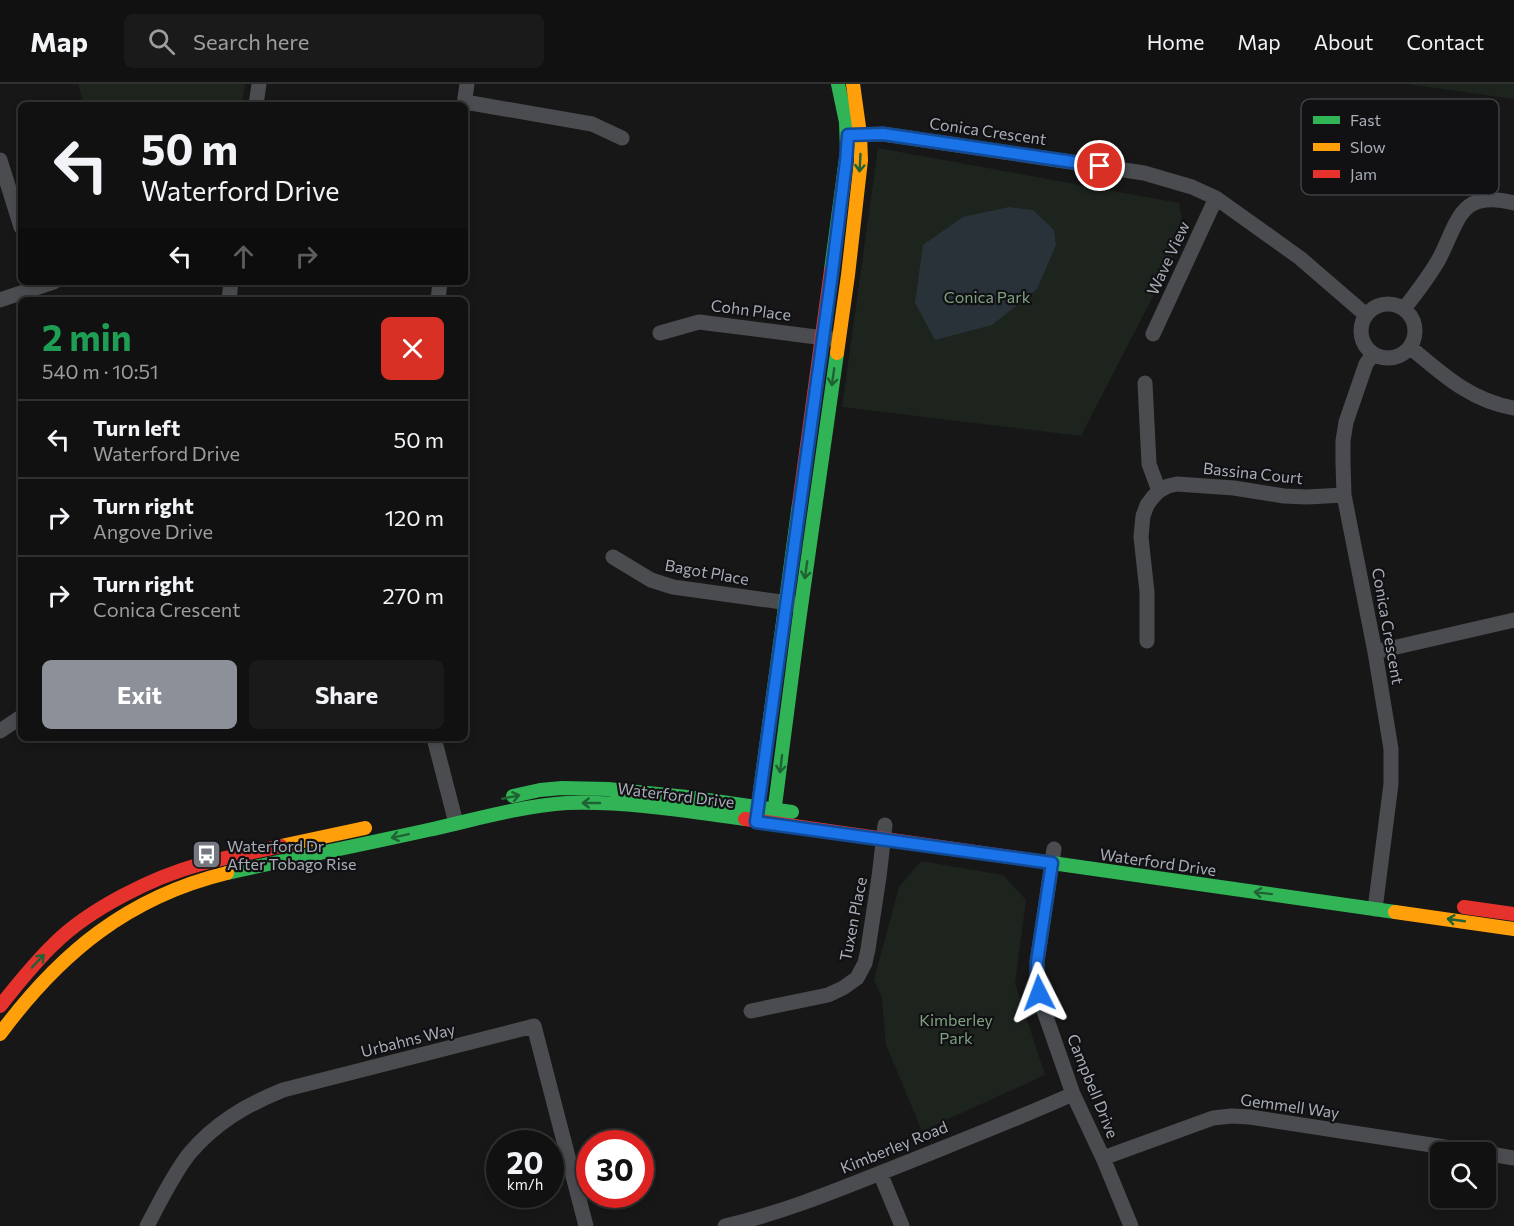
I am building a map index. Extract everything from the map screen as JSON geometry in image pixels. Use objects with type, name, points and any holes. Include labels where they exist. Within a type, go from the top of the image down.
[{"type":"street","points":[[256,102],[259,84]]},
{"type":"street","points":[[465,102],[467,84]]},
{"type":"street","points":[[756,822],[838,340],[858,188],[861,159],[845,114],[838,84]]},
{"type":"street","points":[[774,816],[822,337],[843,184],[854,135],[853,84]]},
{"type":"street","points":[[468,104],[592,124],[622,138]]},
{"type":"street","name":"Conica Crescent","points":[[854,135],[883,134],[1144,173],[1192,187],[1216,198],[1300,258],[1366,315]]},
{"type":"street","points":[[0,160],[18,217]]},
{"type":"street","name":"Wave View","points":[[1153,334],[1216,198]]},
{"type":"street","points":[[1404,309],[1439,259],[1459,215],[1469,206],[1481,201],[1494,199],[1514,203]]},
{"type":"street","points":[[0,300],[41,285]]},
{"type":"street","points":[[1391,304],[1404,309],[1414,325],[1415,334],[1410,347],[1400,356],[1391,358],[1381,358],[1373,354],[1366,347],[1360,330],[1366,315],[1381,305],[1391,304]]},
{"type":"street","name":"Cohn Place","points":[[660,333],[699,322],[838,340]]},
{"type":"street","points":[[1410,347],[1467,392],[1485,401],[1514,408]]},
{"type":"street","name":"Conica Crescent","points":[[1373,354],[1366,364],[1346,422],[1343,441],[1344,495],[1375,652],[1391,749],[1392,765],[1376,899]]},
{"type":"street","points":[[1145,383],[1149,464],[1159,491],[1147,505],[1143,516],[1141,537],[1148,592],[1147,641]]},
{"type":"street","name":"Bassina Court","points":[[1159,491],[1177,484],[1234,488],[1284,496],[1344,495]]},
{"type":"street","name":"Bagot Place","points":[[613,557],[651,580],[673,587],[794,603]]},
{"type":"street","points":[[1375,652],[1514,620]]},
{"type":"street","points":[[0,731],[18,719]]},
{"type":"street","points":[[435,741],[454,813]]},
{"type":"street","name":"Waterford Drive","points":[[496,799],[562,788],[636,791],[758,807],[774,816],[885,829],[1376,899],[1514,928]]},
{"type":"street","name":"Waterford Drive","points":[[2,1026],[65,958],[106,927],[141,905],[176,889],[220,875],[454,813],[488,815],[532,806],[589,802],[644,806],[756,822],[774,816],[802,813]]},
{"type":"street","points":[[0,1006],[25,975],[55,944],[85,919],[115,900],[171,874],[201,864],[380,825]]},
{"type":"street","name":"Tuxen Place","points":[[751,1011],[828,995],[857,978],[865,963],[868,949],[885,829]]},
{"type":"street","name":"Campbell Drive","points":[[1054,853],[1037,962],[1037,979],[1043,1008],[1073,1094],[1131,1226]]},
{"type":"street","points":[[1455,905],[1514,914]]},
{"type":"street","name":"Urbahns Way","points":[[147,1226],[169,1184],[189,1155],[213,1130],[256,1101],[283,1090],[534,1026],[586,1226]]},
{"type":"street","name":"Kimberley Road","points":[[725,1226],[783,1210],[1073,1094]]},
{"type":"street","name":"Gemmell Way","points":[[1103,1158],[1213,1118],[1231,1116],[1430,1145]]},
{"type":"street","points":[[1496,1155],[1514,1158]]},
{"type":"street","points":[[880,1173],[902,1226]]},
{"type":"green space","points":[[78,84],[245,84],[242,102],[83,102]]},
{"type":"green space","points":[[1408,84],[1514,84],[1514,99]]},
{"type":"green space","name":"Conica Park","points":[[878,148],[1179,203],[1185,234],[1081,436],[842,407]]},
{"type":"green space","name":"Kimberley Park","points":[[921,861],[1003,875],[1026,900],[1015,983],[1045,1075],[922,1131],[886,1045],[882,998],[874,980],[899,887]]},
{"type":"shaded area","points":[[1009,207],[1033,210],[1054,230],[1056,245],[1037,289],[992,325],[935,340],[915,303],[923,245],[963,217]]},
{"type":"traffic: fast","points":[[831,270],[847,151],[846,122],[838,84]]},
{"type":"traffic: fast","points":[[773,821],[837,353]]},
{"type":"traffic: fast","points":[[756,821],[799,504]]},
{"type":"traffic: fast","points":[[513,796],[562,788],[608,789],[687,797],[792,812]]},
{"type":"traffic: fast","points":[[227,873],[497,814],[567,803],[634,805],[745,819]]},
{"type":"traffic: fast","points":[[1052,863],[1395,912]]},
{"type":"traffic: slow","points":[[837,353],[861,160],[853,84]]},
{"type":"traffic: slow","points":[[281,846],[365,828]]},
{"type":"traffic: slow","points":[[0,1034],[47,978],[99,932],[127,913],[158,897],[191,883],[227,873]]},
{"type":"traffic: slow","points":[[1395,912],[1514,929]]},
{"type":"traffic: jam","points":[[799,504],[831,270]]},
{"type":"traffic: jam","points":[[745,819],[1052,863]]},
{"type":"traffic: jam","points":[[0,1006],[54,944],[68,931],[103,907],[143,886],[182,870],[211,861],[281,846]]},
{"type":"traffic: jam","points":[[1464,907],[1514,914]]},
{"type":"place","name":"Waterford Dr After Tobago Rise","points":[[206,855]]},
{"type":"route","points":[[1039,993],[1037,962],[1052,863],[756,822],[832,273],[848,135],[883,134],[1100,166]]}]
